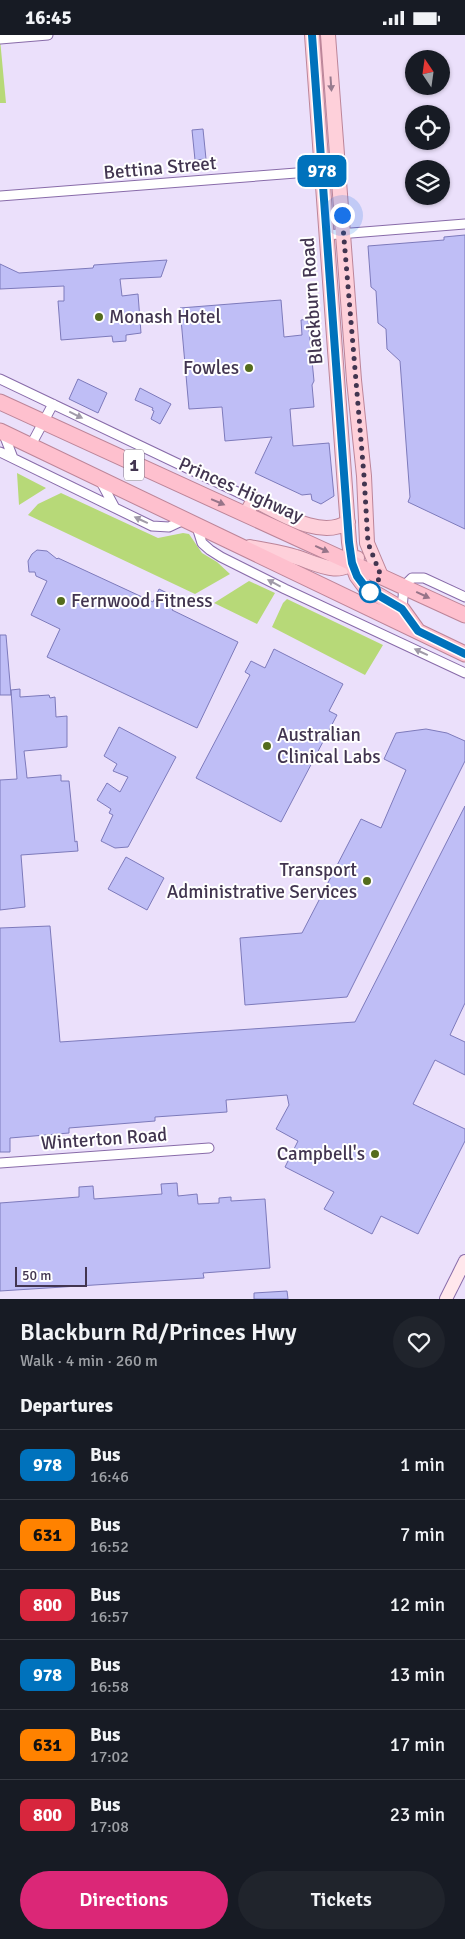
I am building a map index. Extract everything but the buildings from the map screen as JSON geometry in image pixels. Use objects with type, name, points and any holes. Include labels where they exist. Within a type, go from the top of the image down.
[{"type":"highway","name":"Princes Highway","points":[[0,402],[465,615]]},
{"type":"highway","name":"1","points":[[2,431],[465,654]]},
{"type":"highway","points":[[352,563],[357,576],[366,588],[402,609],[418,631]]},
{"type":"main road","name":"Blackburn Road","points":[[312,35],[352,563]]},
{"type":"main road","name":"Blackburn Road","points":[[328,35],[368,543],[381,576]]},
{"type":"main road","points":[[246,514],[254,500],[318,529],[336,528],[348,523]]},
{"type":"main road","points":[[242,545],[295,556],[325,568],[340,568],[352,563],[368,543]]},
{"type":"main road","points":[[446,1299],[465,1261]]},
{"type":"street","points":[[0,39],[48,35]]},
{"type":"street","name":"Bettina Street","points":[[0,196],[322,171]]},
{"type":"street","points":[[326,235],[465,224]]},
{"type":"street","points":[[0,379],[254,500]]},
{"type":"street","points":[[31,445],[53,404]]},
{"type":"street","points":[[2,431],[13,458]]},
{"type":"street","points":[[0,452],[157,527],[169,527],[191,521],[202,543],[222,557],[285,589],[465,673]]},
{"type":"street","points":[[99,478],[116,509]]},
{"type":"street","points":[[402,609],[404,586],[412,578],[424,578],[465,597]]},
{"type":"street","name":"Winterton Road","points":[[0,1163],[209,1148]]},
{"type":"green space","points":[[0,39],[6,103],[0,103]]},
{"type":"green space","points":[[17,473],[46,488],[19,505]]},
{"type":"green space","points":[[61,493],[158,538],[183,533],[189,534],[202,553],[217,562],[230,574],[195,594],[28,515],[38,504]]},
{"type":"green space","points":[[249,581],[275,593],[257,624],[214,603]]},
{"type":"green space","points":[[287,599],[383,645],[365,675],[272,627],[283,603]]},
{"type":"bus line","name":"978","points":[[312,35],[352,563],[357,576],[366,588],[402,609],[418,631],[465,654]]},
{"type":"place","name":"Monash Hotel","points":[[99,317]]},
{"type":"place","name":"Fowles","points":[[249,368]]},
{"type":"place","name":"Fernwood Fitness","points":[[61,601]]},
{"type":"place","name":"Australian Clinical Labs","points":[[267,746]]},
{"type":"place","name":"Transport Administrative Services","points":[[367,881]]},
{"type":"place","name":"Campbell's","points":[[375,1154]]},
{"type":"route","points":[[342,215],[368,543],[372,558],[381,576],[370,592]]}]
